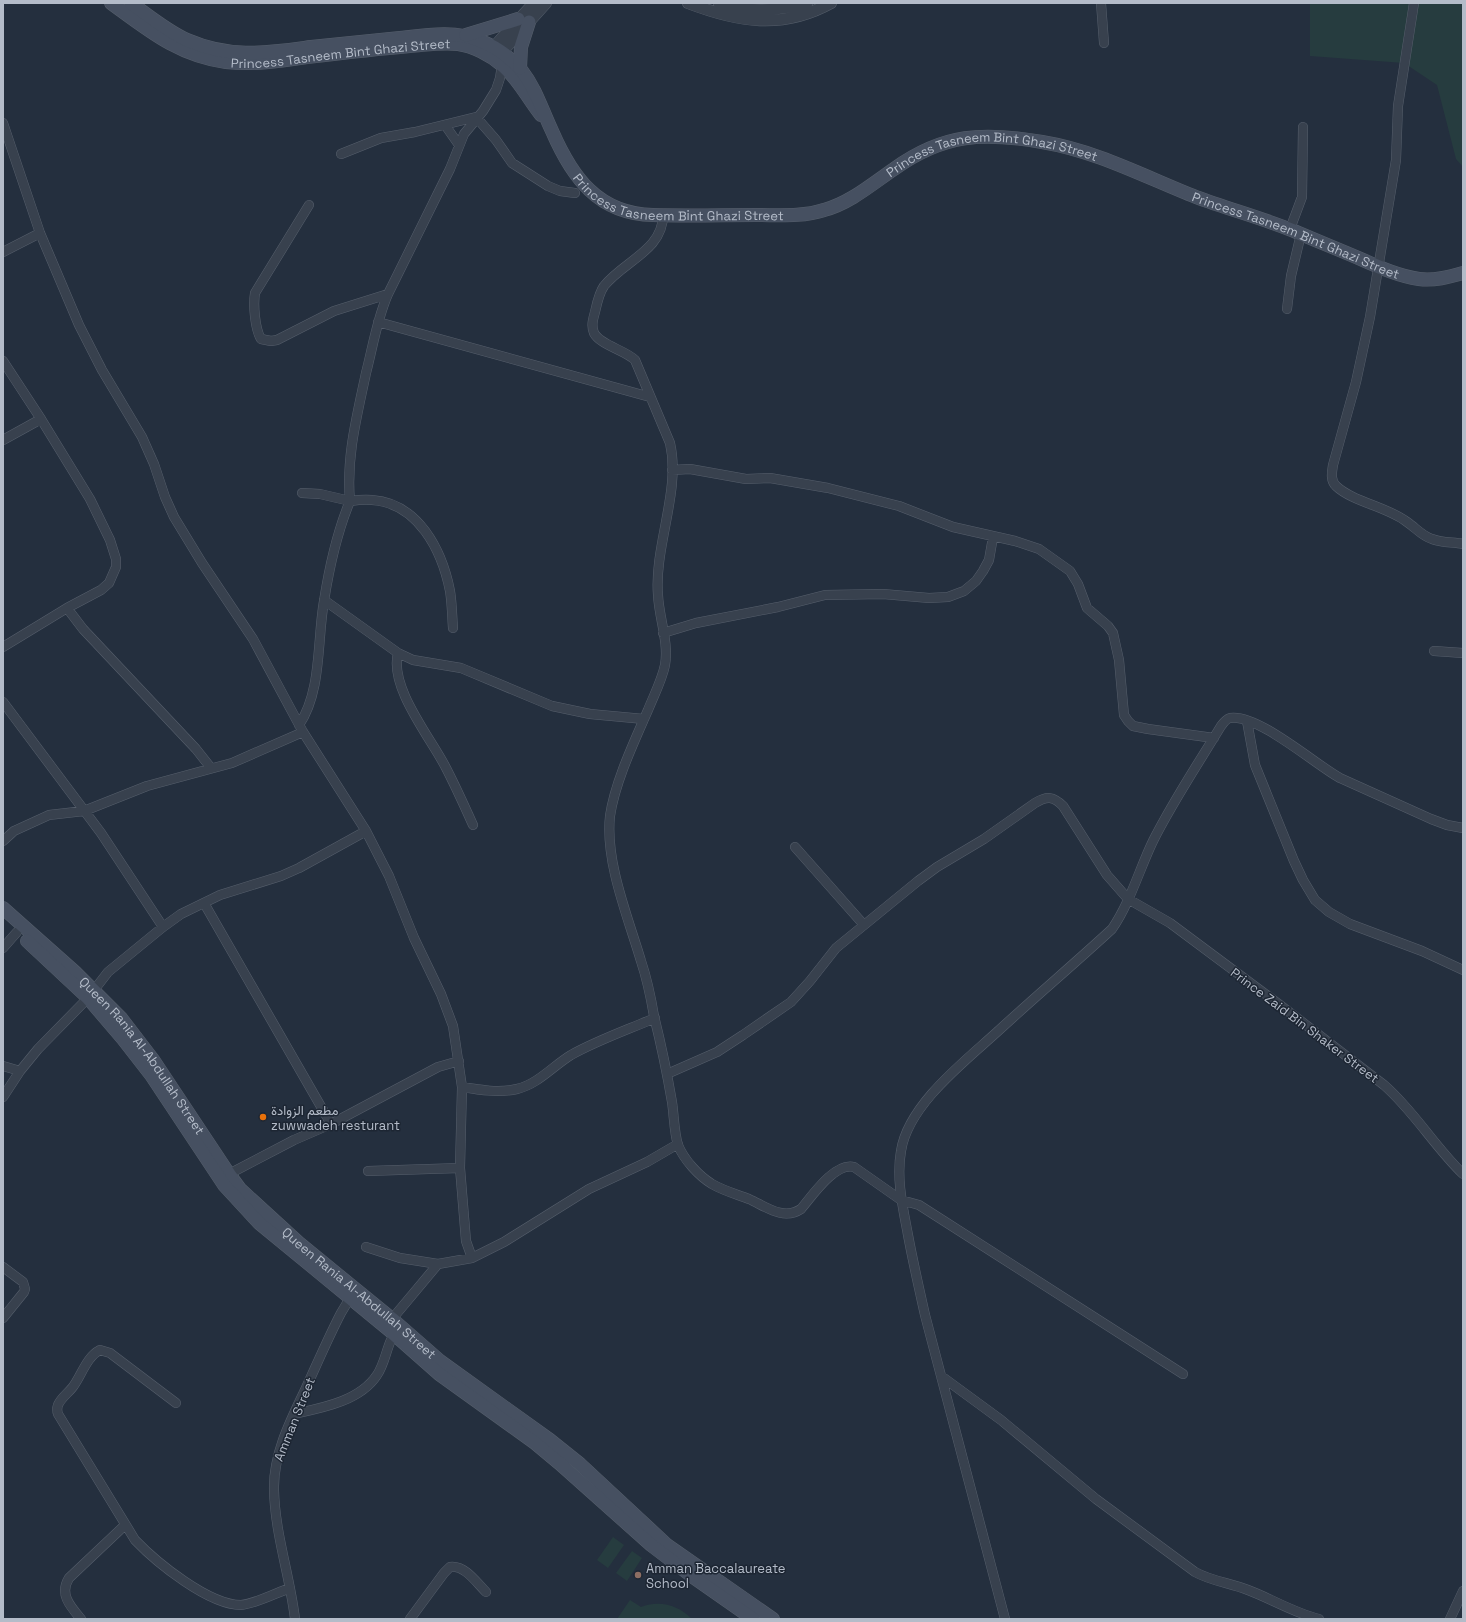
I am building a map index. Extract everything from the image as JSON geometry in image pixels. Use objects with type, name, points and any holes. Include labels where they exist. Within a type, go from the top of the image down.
[{"type":"main road","name":"Princess Tasneem Bint Ghazi Street","points":[[112,3],[159,38],[170,44],[195,55],[225,62],[246,64],[400,47],[449,44],[464,45],[496,55],[551,128]]},
{"type":"main road","name":"Princess Tasneem Bint Ghazi Street","points":[[131,3],[161,25],[188,40],[217,49],[237,53],[266,53],[418,36],[466,35],[496,55],[520,68],[541,101],[551,128],[570,165],[585,186],[594,195],[610,205],[624,211],[651,215],[787,215],[822,211],[850,200],[908,159],[924,150],[949,141],[981,136],[1007,137],[1041,142],[1082,151],[1105,159],[1198,198],[1295,232],[1378,267],[1419,279],[1444,278],[1463,273]]},
{"type":"main road","points":[[466,35],[524,20],[520,68]]},
{"type":"main road","name":"Queen Rania Al-Abdullah Street","points":[[3,908],[75,972],[150,1075],[224,1185],[259,1223],[439,1374],[530,1439],[661,1553],[753,1619]]},
{"type":"main road","name":"Queen Rania Al-Abdullah Street","points":[[3,919],[120,1018],[154,1061],[229,1174],[246,1194],[294,1238],[440,1361],[510,1410],[574,1459],[667,1545],[773,1619]]},
{"type":"street","points":[[3,841],[14,831],[49,815],[84,811],[147,786],[232,763],[301,729],[308,710],[314,686],[324,600],[341,522],[350,501],[349,475],[351,449],[378,322],[388,294],[447,177],[459,145],[467,129],[490,101],[496,90],[500,78],[496,55],[524,20],[534,3]]},
{"type":"street","points":[[524,20],[546,3]]},
{"type":"street","points":[[688,3],[726,16],[765,20],[804,15],[831,3]]},
{"type":"street","points":[[719,3],[751,10],[768,7],[796,6],[807,3]]},
{"type":"street","points":[[1101,3],[1104,43]]},
{"type":"street","points":[[1414,3],[1398,106],[1396,160],[1370,317],[1356,382],[1333,465],[1333,482],[1344,491],[1407,522],[1423,535],[1439,541],[1463,544]]},
{"type":"street","points":[[341,154],[382,138],[476,117]]},
{"type":"street","points":[[476,117],[496,140],[512,163],[548,186],[560,191],[575,193]]},
{"type":"street","points":[[3,123],[40,233],[79,325],[102,370],[142,436],[174,517],[202,563],[253,639],[301,729],[366,832],[389,876],[414,938],[441,994],[453,1026],[459,1061],[462,1087],[460,1168],[466,1241],[472,1258]]},
{"type":"street","points":[[445,125],[459,145]]},
{"type":"street","points":[[1287,309],[1295,232],[1302,197],[1303,126]]},
{"type":"street","points":[[308,205],[255,293],[254,308],[259,335],[262,339],[271,342],[277,340],[334,311],[388,294]]},
{"type":"street","points":[[663,215],[663,224],[654,243],[609,280],[602,289],[592,322],[594,333],[603,342],[626,353],[635,360],[670,443],[672,452],[672,470],[657,587],[666,649],[665,665],[658,687],[615,790],[610,818],[610,830],[612,863],[642,964],[655,1018],[667,1074],[678,1144],[684,1156],[710,1183],[777,1212],[790,1213],[801,1209],[835,1171],[845,1166],[854,1167],[862,1171],[901,1200],[919,1205],[1183,1374]]},
{"type":"street","points":[[3,252],[40,233]]},
{"type":"street","points":[[378,322],[650,397]]},
{"type":"street","points":[[3,361],[41,419],[90,499],[110,540],[116,559],[114,574],[109,583],[101,590],[67,608],[3,647]]},
{"type":"street","points":[[3,440],[41,419]]},
{"type":"street","points":[[672,470],[690,469],[746,478],[770,478],[828,488],[899,506],[953,527],[1015,541],[1039,549],[1064,566],[1073,575],[1087,608],[1108,626],[1114,636],[1121,674],[1124,715],[1130,724],[1148,729],[1214,738]]},
{"type":"street","points":[[302,493],[320,494],[350,501],[372,500],[387,502],[401,508],[413,517],[426,530],[441,559],[450,592],[453,628]]},
{"type":"street","points":[[664,633],[696,623],[778,608],[825,595],[883,594],[929,598],[948,597],[964,591],[976,581],[989,560],[993,537]]},
{"type":"street","points":[[324,600],[398,653],[413,660],[461,668],[558,708],[590,714],[644,719]]},
{"type":"street","points":[[67,608],[83,629],[196,749],[211,768]]},
{"type":"street","points":[[1434,651],[1463,653]]},
{"type":"street","points":[[398,653],[396,668],[400,683],[410,707],[445,766],[472,825]]},
{"type":"street","points":[[3,702],[101,833],[162,927]]},
{"type":"street","points":[[1004,1619],[916,1278],[901,1200],[901,1150],[909,1128],[924,1103],[953,1072],[1112,929],[1120,917],[1141,866],[1165,819],[1221,726],[1228,718],[1232,717],[1247,721],[1272,731],[1318,765],[1340,778],[1431,819],[1447,825],[1463,828]]},
{"type":"street","points":[[1247,721],[1252,754],[1271,806],[1303,880],[1315,900],[1329,912],[1350,924],[1415,949],[1463,970]]},
{"type":"street","name":"Prince Zaid Bin Shaker Street","points":[[864,925],[937,867],[984,839],[1035,803],[1047,797],[1053,798],[1063,806],[1107,875],[1128,899],[1170,923],[1384,1085],[1398,1097],[1442,1152],[1463,1174]]},
{"type":"street","points":[[3,1097],[20,1070],[38,1049],[91,995],[108,972],[162,927],[181,914],[220,896],[281,876],[299,868],[366,832]]},
{"type":"street","points":[[667,1074],[717,1052],[791,1002],[836,948],[864,925],[795,847]]},
{"type":"street","points":[[204,903],[331,1124]]},
{"type":"street","points":[[3,948],[17,932]]},
{"type":"street","points":[[462,1087],[497,1091],[517,1089],[527,1086],[570,1056],[605,1038],[655,1018]]},
{"type":"street","points":[[229,1174],[294,1140],[331,1124],[438,1067],[459,1061]]},
{"type":"street","points":[[3,1066],[20,1070]]},
{"type":"street","points":[[366,1247],[400,1258],[438,1264],[472,1258],[504,1242],[589,1189],[647,1162],[678,1144]]},
{"type":"street","points":[[368,1171],[460,1168]]},
{"type":"street","points":[[392,1319],[438,1264]]},
{"type":"street","points":[[3,1267],[23,1282],[25,1289],[3,1318]]},
{"type":"street","name":"Amman Street","points":[[295,1619],[276,1513],[274,1490],[275,1468],[282,1443],[294,1414],[341,1313],[350,1298]]},
{"type":"street","points":[[294,1414],[338,1403],[366,1387],[378,1374],[391,1340]]},
{"type":"street","points":[[176,1403],[110,1353],[100,1350],[95,1353],[72,1388],[57,1406],[58,1414],[124,1526],[150,1556],[212,1598],[227,1604],[242,1605],[290,1588]]},
{"type":"street","points":[[941,1376],[1001,1420],[1096,1499],[1195,1572],[1208,1578],[1246,1589],[1304,1615],[1320,1619]]},
{"type":"street","points":[[81,1619],[68,1603],[65,1596],[66,1583],[69,1578],[124,1526]]},
{"type":"street","points":[[410,1619],[450,1567],[458,1567],[464,1571],[486,1592]]},
{"type":"street","points":[[1450,1619],[1463,1591]]},
{"type":"green space","points":[[1310,3],[1463,3],[1463,167],[1456,159],[1437,85],[1404,63],[1310,56]]},
{"type":"green space","points":[[613,1537],[624,1545],[608,1568],[597,1560]]},
{"type":"green space","points":[[632,1551],[642,1558],[627,1581],[616,1573]]},
{"type":"green space","points":[[630,1600],[641,1607],[662,1604],[675,1607],[687,1614],[692,1619],[617,1619]]},
{"type":"place","name":"مطعم الزوادة zuwwadeh resturant","points":[[263,1117]]},
{"type":"place","name":"Amman Baccalaureate School","points":[[638,1575]]}]
